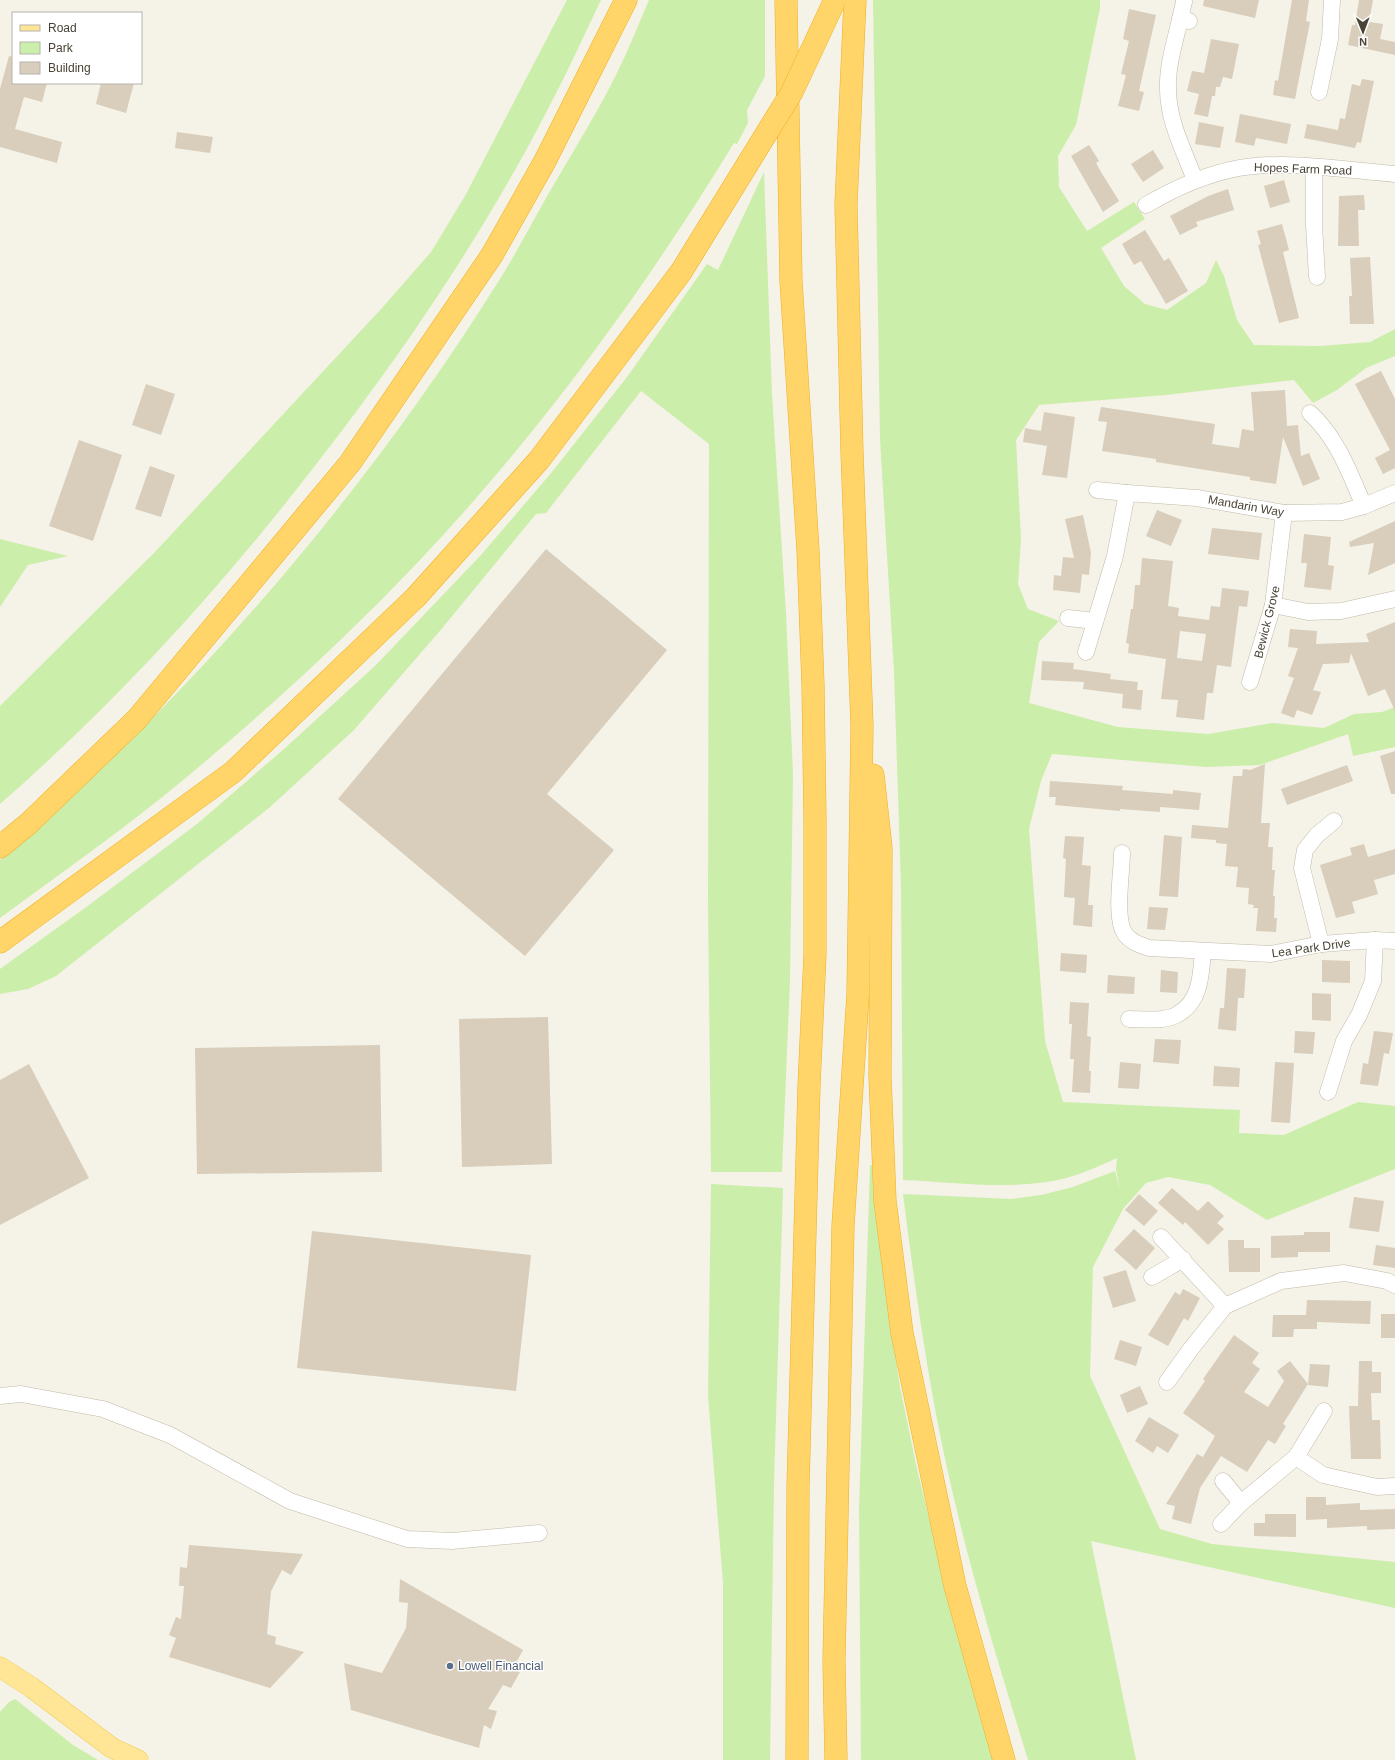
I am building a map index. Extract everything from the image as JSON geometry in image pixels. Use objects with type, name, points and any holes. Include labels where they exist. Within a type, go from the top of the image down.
[{"type":"highway","points":[[0,847],[28,824],[138,719],[350,463],[492,255],[545,161],[626,0]]},
{"type":"highway","points":[[786,0],[791,281],[808,550],[813,685],[815,819],[815,954],[808,1086],[798,1479],[797,1760]]},
{"type":"highway","points":[[0,942],[233,772],[416,597],[539,460],[681,272],[792,92],[835,0]]},
{"type":"highway","points":[[836,1760],[834,1662],[843,1226],[858,994],[862,726],[852,452],[846,205],[855,0]]},
{"type":"highway","points":[[860,657],[881,848],[880,1076],[885,1201],[902,1333],[927,1461],[955,1586],[1004,1760]]},
{"type":"main road","points":[[5,1677],[31,1687],[112,1748],[138,1760]]},
{"type":"street","points":[[1319,92],[1330,39],[1332,0]]},
{"type":"street","points":[[1184,2],[1185,20],[1170,66],[1168,89],[1170,114],[1195,180]]},
{"type":"street","name":"Hopes Farm Road","points":[[1146,205],[1195,180],[1239,168],[1274,166],[1314,167],[1395,174]]},
{"type":"street","points":[[1314,167],[1314,225],[1317,277]]},
{"type":"street","points":[[1310,413],[1325,426],[1342,457],[1364,506]]},
{"type":"street","name":"Mandarin Way","points":[[1097,490],[1197,498],[1284,513],[1342,512],[1364,506],[1395,493]]},
{"type":"street","points":[[1086,652],[1115,556],[1127,492]]},
{"type":"street","name":"Bewick Grove","points":[[1250,682],[1273,605],[1284,513]]},
{"type":"street","points":[[1273,605],[1308,612],[1341,611],[1395,599]]},
{"type":"street","points":[[1068,618],[1095,621]]},
{"type":"street","points":[[1321,944],[1302,868],[1305,850],[1317,835],[1334,821]]},
{"type":"street","name":"Lea Park Drive","points":[[1122,853],[1120,920],[1125,934],[1134,943],[1149,948],[1271,954],[1321,944],[1375,940],[1395,941]]},
{"type":"street","points":[[1328,1092],[1344,1041],[1359,1016],[1373,981],[1375,940]]},
{"type":"street","points":[[1129,1019],[1161,1018],[1178,1015],[1188,1006],[1196,994],[1201,979],[1203,951]]},
{"type":"street","points":[[1161,1237],[1183,1258],[1225,1306]]},
{"type":"street","points":[[1152,1277],[1183,1258]]},
{"type":"street","points":[[1167,1382],[1225,1306],[1282,1281],[1344,1273],[1395,1285]]},
{"type":"street","points":[[0,1396],[21,1394],[103,1409],[170,1435],[290,1501],[407,1539],[452,1540],[539,1533]]},
{"type":"street","points":[[1221,1524],[1241,1503],[1296,1457],[1324,1411]]},
{"type":"street","points":[[1296,1457],[1324,1475],[1377,1487],[1395,1486]]},
{"type":"street","points":[[1223,1481],[1241,1503]]},
{"type":"green space","points":[[567,0],[601,0],[557,92],[499,197],[444,287],[384,374],[285,504],[209,595],[129,682],[87,724],[0,804],[0,706],[155,552],[382,308],[431,252],[465,196]]},
{"type":"green space","points":[[649,0],[765,0],[765,76],[747,110],[748,123],[737,144],[734,143],[699,199],[626,307],[547,412],[506,463],[419,561],[362,619],[274,702],[182,781],[115,834],[0,918],[0,860],[72,796],[141,729],[208,660],[272,588],[333,514],[392,438],[447,359],[506,269],[608,91]]},
{"type":"green space","points":[[873,0],[1100,0],[1100,8],[1076,125],[1058,156],[1059,187],[1087,231],[1134,202],[1145,219],[1101,248],[1124,286],[1145,304],[1167,310],[1206,283],[1216,260],[1224,276],[1237,320],[1254,345],[1320,346],[1370,342],[1395,329],[1395,356],[1366,368],[1337,390],[1313,403],[1294,380],[1166,395],[1039,405],[1016,440],[1021,539],[1018,584],[1028,609],[1059,621],[1039,642],[1029,703],[1118,727],[1208,734],[1272,723],[1324,728],[1354,714],[1382,712],[1395,707],[1395,747],[1353,756],[1348,734],[1260,765],[1206,767],[1052,754],[1041,781],[1029,829],[1045,1041],[1063,1102],[1240,1110],[1239,1133],[1284,1135],[1358,1102],[1395,1106],[1395,1169],[1267,1220],[1210,1185],[1168,1177],[1146,1183],[1123,1209],[1093,1267],[1090,1376],[1160,1529],[1212,1544],[1395,1562],[1395,1608],[1091,1541],[1136,1760],[1028,1760],[962,1531],[944,1454],[921,1324],[903,1194],[1011,1199],[1041,1195],[1073,1187],[1115,1171],[1120,1190],[1116,1169],[1117,1158],[1074,1176],[1055,1181],[1028,1184],[992,1185],[903,1180],[901,887],[894,672],[880,439]]},
{"type":"green space","points":[[764,172],[772,394],[786,613],[793,774],[790,980],[782,1172],[711,1172],[708,901],[709,444],[641,391],[546,513],[536,514],[439,632],[354,730],[269,808],[56,976],[28,989],[0,994],[0,969],[89,905],[197,824],[284,749],[376,665],[481,555],[552,472],[627,377],[707,264],[718,270]]},
{"type":"green space","points":[[0,539],[68,556],[28,565],[0,607]]},
{"type":"green space","points":[[870,1165],[874,1165],[887,1298],[900,1387],[917,1469],[936,1546],[1001,1760],[861,1760],[859,1509]]},
{"type":"green space","points":[[711,1184],[783,1188],[774,1484],[770,1760],[723,1760],[723,1583],[708,1396]]},
{"type":"green space","points":[[15,1699],[73,1745],[98,1760],[0,1760],[0,1712],[9,1702]]},
{"type":"building","points":[[1204,0],[1259,0],[1255,18],[1203,6]]},
{"type":"building","points":[[1292,0],[1309,0],[1306,21],[1310,22],[1295,99],[1273,95],[1275,80],[1278,81]]},
{"type":"building","points":[[1359,0],[1373,0],[1369,22],[1383,24],[1380,39],[1395,42],[1395,55],[1348,45],[1352,25],[1355,25]]},
{"type":"building","points":[[1129,9],[1156,15],[1139,91],[1144,92],[1139,111],[1118,106],[1126,75],[1121,74],[1129,41],[1123,39]]},
{"type":"building","points":[[1211,39],[1239,44],[1232,79],[1223,77],[1220,87],[1216,87],[1215,96],[1212,96],[1208,117],[1194,114],[1199,94],[1187,91],[1192,71],[1204,73]]},
{"type":"building","points":[[9,56],[12,57],[12,84],[47,84],[42,102],[24,97],[15,129],[62,142],[57,163],[0,147],[0,89]]},
{"type":"building","points":[[1362,79],[1374,81],[1361,143],[1357,142],[1355,148],[1304,138],[1307,124],[1338,130],[1340,118],[1345,119],[1352,84],[1360,86]]},
{"type":"building","points":[[101,84],[134,84],[126,113],[96,104]]},
{"type":"building","points":[[1240,114],[1291,124],[1287,144],[1256,138],[1254,146],[1235,142]]},
{"type":"building","points":[[1199,122],[1224,127],[1220,148],[1195,144]]},
{"type":"building","points":[[177,132],[213,137],[210,153],[175,148]]},
{"type":"building","points":[[1089,145],[1099,161],[1096,163],[1119,201],[1103,212],[1071,156]]},
{"type":"building","points":[[1153,150],[1164,168],[1143,182],[1131,164]]},
{"type":"building","points":[[1284,180],[1290,202],[1270,208],[1264,186]]},
{"type":"building","points":[[1228,189],[1234,210],[1196,222],[1198,226],[1180,235],[1170,216],[1208,196]]},
{"type":"building","points":[[1364,195],[1365,210],[1358,210],[1359,246],[1338,246],[1339,196]]},
{"type":"building","points":[[1282,224],[1289,250],[1283,252],[1299,318],[1279,323],[1258,245],[1261,244],[1257,231]]},
{"type":"building","points":[[1145,230],[1164,261],[1169,258],[1188,291],[1166,304],[1141,261],[1134,265],[1122,244]]},
{"type":"building","points":[[1370,257],[1374,324],[1350,324],[1349,296],[1352,296],[1350,258]]},
{"type":"building","points":[[1381,371],[1395,399],[1395,468],[1383,474],[1375,458],[1390,450],[1355,384]]},
{"type":"building","points":[[146,384],[175,394],[161,435],[132,425]]},
{"type":"building","points":[[1285,390],[1287,426],[1298,425],[1301,456],[1309,453],[1320,479],[1303,486],[1283,437],[1276,484],[1250,480],[1250,477],[1156,462],[1156,459],[1102,451],[1107,422],[1098,421],[1101,407],[1215,424],[1212,444],[1239,448],[1242,429],[1254,431],[1251,392]]},
{"type":"building","points":[[1044,412],[1075,417],[1067,478],[1042,475],[1047,446],[1023,442],[1025,428],[1041,431]]},
{"type":"building","points":[[79,440],[122,455],[93,541],[49,526]]},
{"type":"building","points":[[150,466],[175,475],[161,517],[135,509]]},
{"type":"building","points":[[1157,510],[1182,520],[1171,546],[1146,536]]},
{"type":"building","points":[[1083,515],[1091,553],[1089,575],[1082,574],[1080,593],[1053,590],[1054,575],[1061,576],[1063,557],[1074,558],[1065,519]]},
{"type":"building","points":[[1395,521],[1395,563],[1368,575],[1374,543],[1350,547],[1349,542]]},
{"type":"building","points":[[1212,528],[1262,533],[1259,560],[1208,554]]},
{"type":"building","points":[[1304,534],[1331,537],[1328,565],[1334,566],[1331,590],[1304,587],[1307,563],[1301,563]]},
{"type":"building","points":[[546,549],[667,650],[547,794],[614,850],[525,956],[338,799]]},
{"type":"building","points":[[1142,558],[1173,561],[1168,606],[1179,608],[1178,616],[1209,620],[1211,606],[1220,607],[1222,588],[1249,591],[1247,607],[1239,606],[1231,667],[1217,665],[1213,693],[1207,693],[1204,720],[1176,717],[1178,700],[1161,699],[1166,659],[1128,653],[1129,644],[1126,643],[1131,609],[1133,609],[1135,585],[1140,585]],"holes":[[[1180,631],[1206,634],[1202,661],[1177,658]]]},
{"type":"building","points":[[1395,622],[1395,711],[1385,689],[1368,696],[1351,653],[1349,663],[1323,664],[1313,690],[1321,692],[1312,715],[1297,710],[1294,718],[1281,713],[1294,678],[1288,676],[1298,648],[1288,647],[1290,629],[1317,631],[1316,644],[1369,642],[1366,634]]},
{"type":"building","points":[[1042,661],[1074,663],[1073,669],[1111,674],[1110,679],[1138,682],[1137,690],[1143,690],[1141,710],[1122,708],[1123,694],[1083,689],[1084,682],[1041,680]]},
{"type":"building","points":[[1395,751],[1395,794],[1391,794],[1380,756]]},
{"type":"building","points":[[1265,764],[1261,823],[1270,823],[1268,847],[1273,847],[1272,870],[1275,870],[1273,896],[1275,896],[1274,918],[1277,918],[1276,932],[1256,931],[1258,908],[1253,908],[1254,905],[1248,904],[1249,888],[1236,887],[1238,867],[1225,866],[1227,844],[1216,843],[1216,840],[1191,838],[1192,825],[1228,828],[1233,776],[1242,776],[1243,769],[1250,770]]},
{"type":"building","points":[[1347,765],[1353,781],[1287,805],[1281,789]]},
{"type":"building","points":[[1050,781],[1123,786],[1122,790],[1173,794],[1173,790],[1201,793],[1199,810],[1160,807],[1160,812],[1120,809],[1120,811],[1055,805],[1056,797],[1049,797]]},
{"type":"building","points":[[1164,835],[1182,837],[1178,897],[1159,896]]},
{"type":"building","points":[[1065,836],[1084,837],[1082,865],[1091,866],[1088,905],[1093,905],[1092,927],[1073,925],[1075,898],[1064,897],[1066,859],[1063,858]]},
{"type":"building","points":[[1364,844],[1368,857],[1395,849],[1395,874],[1374,880],[1378,894],[1352,902],[1355,913],[1336,918],[1320,865],[1352,855],[1350,848]]},
{"type":"building","points":[[1149,907],[1168,908],[1165,930],[1147,929]]},
{"type":"building","points":[[1061,953],[1087,955],[1086,973],[1060,971]]},
{"type":"building","points":[[1322,960],[1350,961],[1350,983],[1322,982]]},
{"type":"building","points":[[1227,968],[1246,969],[1244,998],[1238,998],[1236,1031],[1218,1029],[1220,1008],[1224,1008]]},
{"type":"building","points":[[1161,970],[1178,972],[1177,993],[1160,992]]},
{"type":"building","points":[[1108,975],[1135,977],[1134,994],[1107,993]]},
{"type":"building","points":[[1312,993],[1331,994],[1331,1021],[1312,1020]]},
{"type":"building","points":[[1070,1002],[1089,1003],[1087,1036],[1091,1037],[1089,1071],[1091,1071],[1090,1093],[1072,1092],[1074,1059],[1070,1059],[1072,1024],[1069,1024]]},
{"type":"building","points":[[548,1017],[552,1164],[462,1167],[459,1019]]},
{"type":"building","points":[[1295,1031],[1315,1032],[1313,1054],[1294,1053]]},
{"type":"building","points":[[1374,1031],[1393,1033],[1389,1054],[1384,1053],[1378,1086],[1360,1084],[1363,1063],[1368,1064]]},
{"type":"building","points":[[1155,1039],[1181,1040],[1179,1064],[1153,1062]]},
{"type":"building","points":[[380,1045],[382,1172],[197,1174],[195,1048]]},
{"type":"building","points":[[1120,1062],[1141,1064],[1139,1089],[1118,1088]]},
{"type":"building","points":[[1275,1062],[1294,1063],[1290,1123],[1271,1122]]},
{"type":"building","points":[[29,1064],[89,1178],[0,1225],[0,1080]]},
{"type":"building","points":[[1214,1066],[1240,1068],[1239,1087],[1213,1086]]},
{"type":"building","points":[[1172,1188],[1198,1211],[1208,1201],[1224,1216],[1217,1223],[1224,1229],[1208,1245],[1185,1222],[1183,1225],[1158,1203]]},
{"type":"building","points":[[1139,1194],[1158,1211],[1144,1226],[1125,1210]]},
{"type":"building","points":[[1354,1197],[1384,1201],[1379,1232],[1349,1228]]},
{"type":"building","points":[[1134,1229],[1155,1248],[1136,1270],[1114,1250]]},
{"type":"building","points":[[312,1231],[531,1255],[516,1391],[297,1368]]},
{"type":"building","points":[[1304,1232],[1330,1232],[1330,1252],[1298,1252],[1298,1257],[1271,1258],[1271,1236],[1304,1235]]},
{"type":"building","points":[[1228,1240],[1244,1240],[1244,1248],[1260,1248],[1260,1272],[1229,1272]]},
{"type":"building","points":[[1376,1245],[1395,1248],[1395,1268],[1373,1265]]},
{"type":"building","points":[[1126,1270],[1136,1301],[1113,1308],[1103,1277]]},
{"type":"building","points":[[1183,1289],[1200,1298],[1188,1321],[1184,1318],[1168,1346],[1148,1335],[1175,1292],[1180,1295]]},
{"type":"building","points":[[1307,1300],[1371,1301],[1370,1324],[1317,1322],[1317,1329],[1294,1329],[1293,1337],[1272,1337],[1273,1315],[1306,1315]]},
{"type":"building","points":[[1381,1314],[1395,1314],[1395,1338],[1381,1338]]},
{"type":"building","points":[[1234,1335],[1259,1353],[1252,1363],[1260,1369],[1244,1392],[1268,1407],[1284,1381],[1277,1371],[1290,1361],[1308,1384],[1283,1424],[1286,1426],[1275,1444],[1268,1440],[1247,1472],[1221,1456],[1200,1488],[1191,1524],[1172,1519],[1175,1506],[1166,1504],[1197,1454],[1203,1457],[1215,1436],[1183,1413],[1205,1381],[1203,1379]]},
{"type":"building","points":[[1120,1340],[1142,1347],[1136,1366],[1114,1359]]},
{"type":"building","points":[[1359,1361],[1372,1361],[1372,1372],[1381,1372],[1381,1393],[1371,1393],[1372,1420],[1380,1420],[1381,1459],[1351,1459],[1349,1406],[1358,1406]]},
{"type":"building","points":[[1310,1364],[1330,1365],[1328,1387],[1308,1385]]},
{"type":"building","points":[[1140,1386],[1148,1404],[1127,1413],[1120,1395]]},
{"type":"building","points":[[1149,1417],[1179,1435],[1168,1453],[1157,1446],[1153,1453],[1135,1441]]},
{"type":"building","points":[[1306,1497],[1326,1497],[1326,1505],[1360,1503],[1360,1510],[1395,1509],[1395,1529],[1367,1530],[1367,1526],[1327,1528],[1327,1519],[1306,1520]]},
{"type":"building","points":[[1265,1514],[1296,1514],[1296,1537],[1254,1536],[1254,1523],[1265,1523]]},
{"type":"building","points":[[189,1545],[303,1554],[291,1575],[282,1570],[271,1591],[267,1634],[276,1637],[275,1644],[304,1652],[270,1688],[169,1657],[176,1638],[169,1635],[176,1617],[181,1619],[184,1586],[179,1586],[180,1567],[187,1568]]},
{"type":"building","name":"Lowell Financial","points":[[400,1579],[523,1650],[513,1668],[520,1672],[511,1688],[503,1685],[488,1709],[497,1711],[491,1729],[484,1725],[479,1748],[351,1710],[344,1663],[382,1673],[406,1628],[408,1603],[399,1602]]},
{"type":"place","name":"Lowell Financial","points":[[450,1666]]}]
